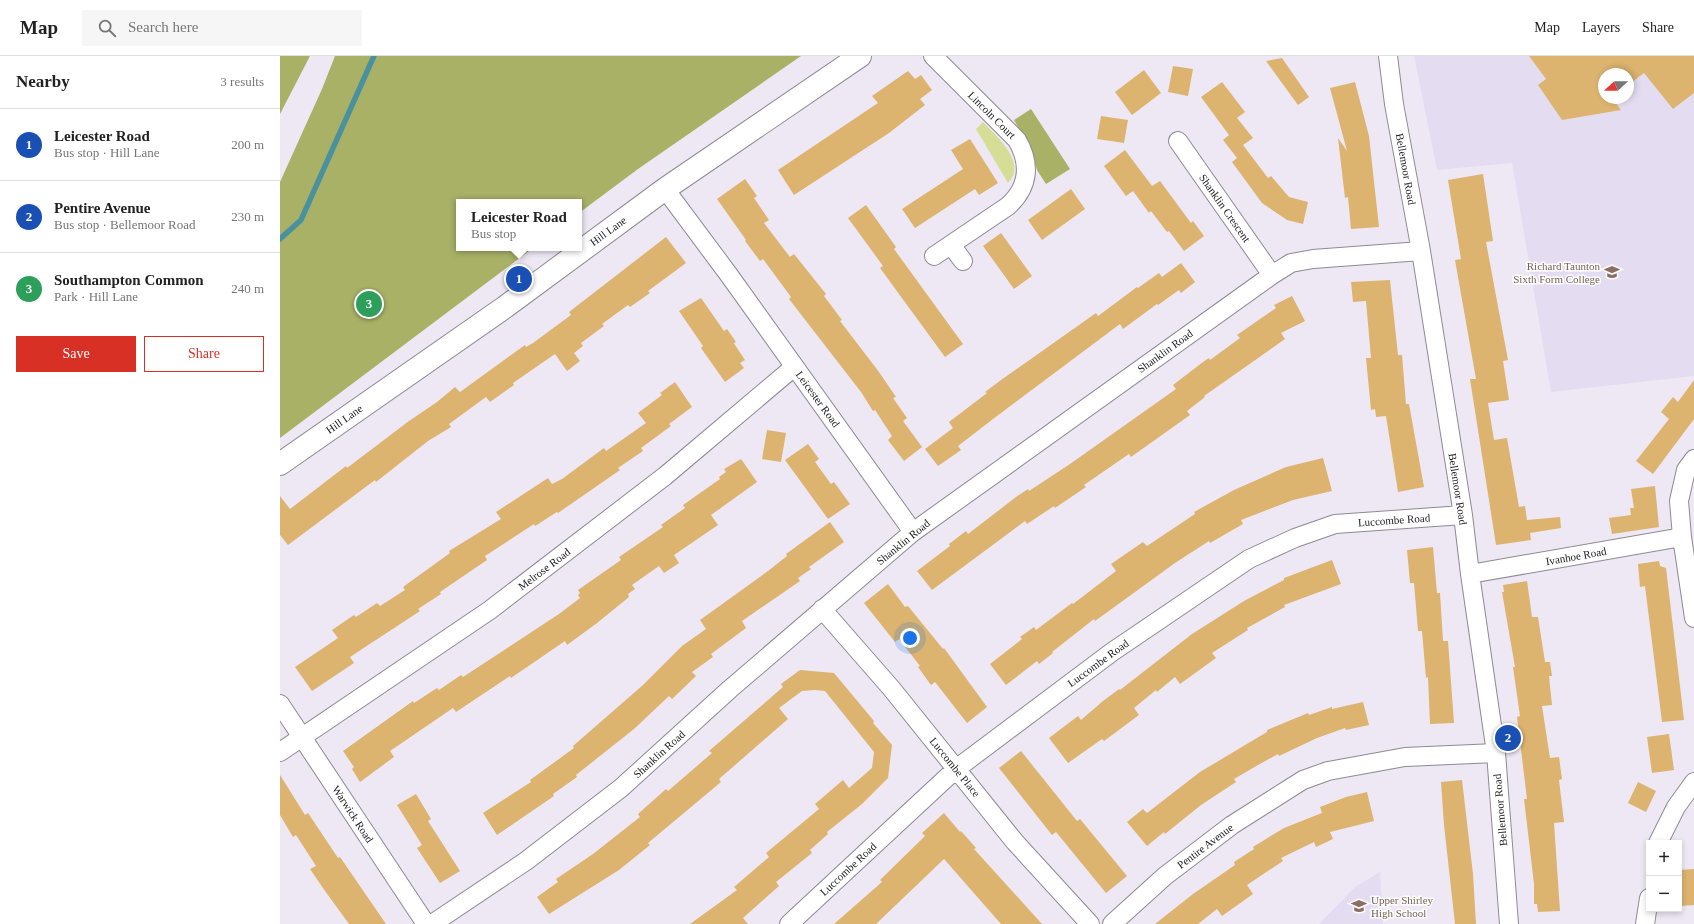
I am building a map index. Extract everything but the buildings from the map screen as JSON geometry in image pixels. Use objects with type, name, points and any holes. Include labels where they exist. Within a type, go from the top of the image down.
[{"type":"street","name":"Hill Lane","points":[[582,250],[666,189],[860,56]]},
{"type":"street","name":"Lincoln Court","points":[[933,56],[1017,140],[1024,151],[1027,176],[1024,186],[1017,198],[934,256]]},
{"type":"street","name":"Bellemoor Road","points":[[1388,56],[1394,104],[1421,251],[1463,515],[1496,753],[1509,924]]},
{"type":"street","name":"Shanklin Crescent","points":[[1178,141],[1272,275]]},
{"type":"street","name":"Leicester Road","points":[[666,189],[913,532]]},
{"type":"street","points":[[951,245],[963,261]]},
{"type":"street","name":"Hill Lane","points":[[280,464],[495,314],[581,251]]},
{"type":"street","name":"Shanklin Road","points":[[432,924],[526,860],[620,788],[822,609],[913,532],[1272,275],[1290,263],[1313,259],[1421,251]]},
{"type":"street","name":"Melrose Road","points":[[280,752],[490,610],[665,476],[794,367]]},
{"type":"street","points":[[1694,459],[1686,470],[1679,501],[1682,537],[1694,618]]},
{"type":"street","name":"Luccombe Road","points":[[789,924],[956,769],[1112,652],[1249,559],[1295,538],[1335,524],[1463,515]]},
{"type":"street","name":"Ivanhoe Road","points":[[1470,574],[1682,537]]},
{"type":"street","name":"Luccombe Place","points":[[822,609],[891,688],[1015,842],[1090,924]]},
{"type":"street","name":"Warwick Road","points":[[280,704],[426,924]]},
{"type":"street","name":"Pentire Avenue","points":[[1112,924],[1165,876],[1232,825],[1303,780],[1328,771],[1405,757],[1496,753]]},
{"type":"street","points":[[1660,840],[1676,807],[1694,782]]},
{"type":"street","points":[[1645,924],[1647,912]]},
{"type":"shaded area","name":"Richard Taunton Sixth Form College","points":[[1414,56],[1694,56],[1694,376],[1551,392],[1512,163],[1437,170]]},
{"type":"shaded area","name":"Upper Shirley High School","points":[[1380,872],[1383,924],[1319,924],[1355,887]]},
{"type":"green space","points":[[280,56],[310,56],[280,114]]},
{"type":"green space","points":[[335,56],[801,56],[638,169],[582,211],[582,199],[456,199],[456,251],[529,251],[280,438],[280,182],[322,89]]},
{"type":"green space","points":[[1031,109],[1070,169],[1046,184],[1037,170],[1030,148],[1014,120]]},
{"type":"green space","points":[[983,122],[1002,142],[1012,159],[1014,167],[1013,175],[1008,183],[976,129]]},
{"type":"waterway","points":[[280,239],[301,220],[374,56]]},
{"type":"place","name":"Richard Taunton Sixth Form College","points":[[1612,272]]},
{"type":"place","name":"Leicester Road","points":[[519,279]]},
{"type":"place","name":"Southampton Common","points":[[369,304]]},
{"type":"place","name":"Pentire Avenue","points":[[1508,738]]},
{"type":"place","name":"Upper Shirley High School","points":[[1359,906]]}]
